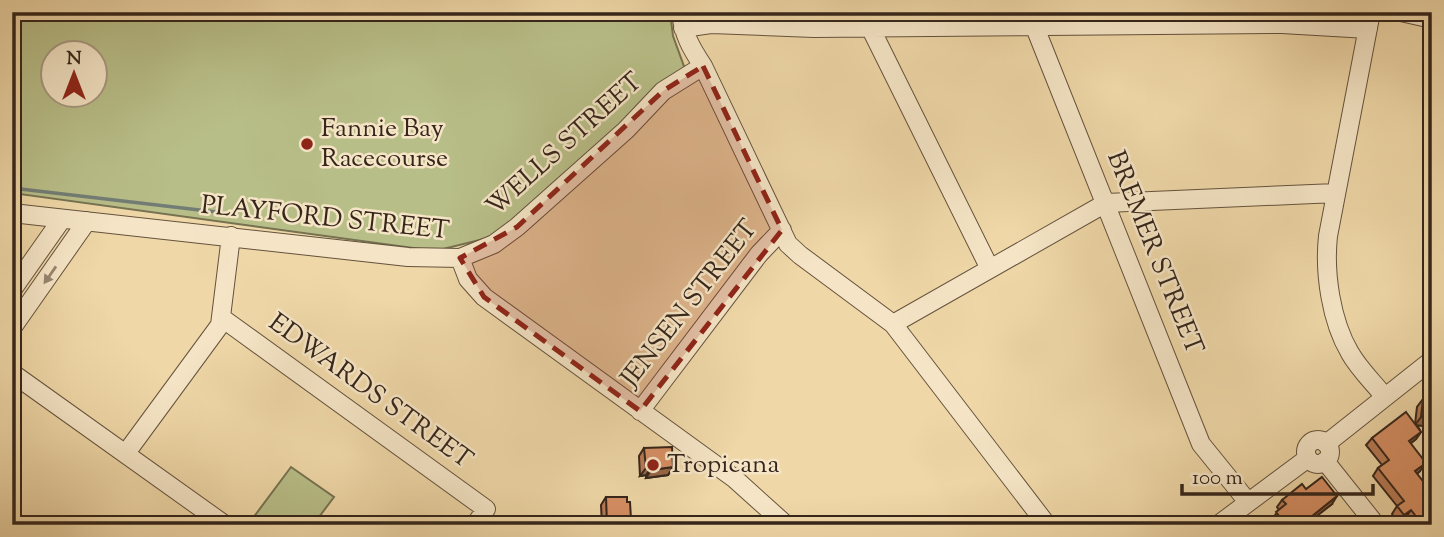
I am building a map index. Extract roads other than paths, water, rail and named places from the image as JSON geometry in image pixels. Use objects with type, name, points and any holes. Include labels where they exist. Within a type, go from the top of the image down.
[{"type":"street","points":[[1401,12],[1432,19]]},
{"type":"street","points":[[1048,525],[893,324],[792,250],[703,66],[687,41],[682,20],[711,23],[1202,18],[1282,23],[1369,21],[1325,259],[1328,285],[1347,348],[1384,396]]},
{"type":"street","name":"BREMER STREET","points":[[1034,19],[1201,444],[1248,502]]},
{"type":"street","points":[[862,22],[990,268]]},
{"type":"street","name":"WELLS STREET","points":[[460,258],[494,244],[517,227],[643,114],[663,91],[703,66]]},
{"type":"street","points":[[893,324],[1106,203],[1336,193]]},
{"type":"street","name":"PLAYFORD STREET","points":[[12,213],[408,257],[460,258],[468,279],[484,297],[735,480],[786,525]]},
{"type":"street","points":[[12,290],[62,219]]},
{"type":"street","points":[[12,328],[87,221]]},
{"type":"street","name":"JENSEN STREET","points":[[640,411],[759,254],[782,230]]},
{"type":"street","points":[[126,453],[216,332],[222,317],[230,236]]},
{"type":"street","name":"EDWARDS STREET","points":[[222,317],[486,509],[475,525]]},
{"type":"street","points":[[1218,525],[1320,455],[1384,396],[1432,360]]},
{"type":"street","points":[[12,373],[225,525]]},
{"type":"street","points":[[1320,455],[1376,525]]},
{"type":"waterway","points":[[12,188],[225,213]]},
{"type":"place","name":"Fannie Bay Racecourse","points":[[307,144]]},
{"type":"place","name":"Tropicana","points":[[653,465]]}]
